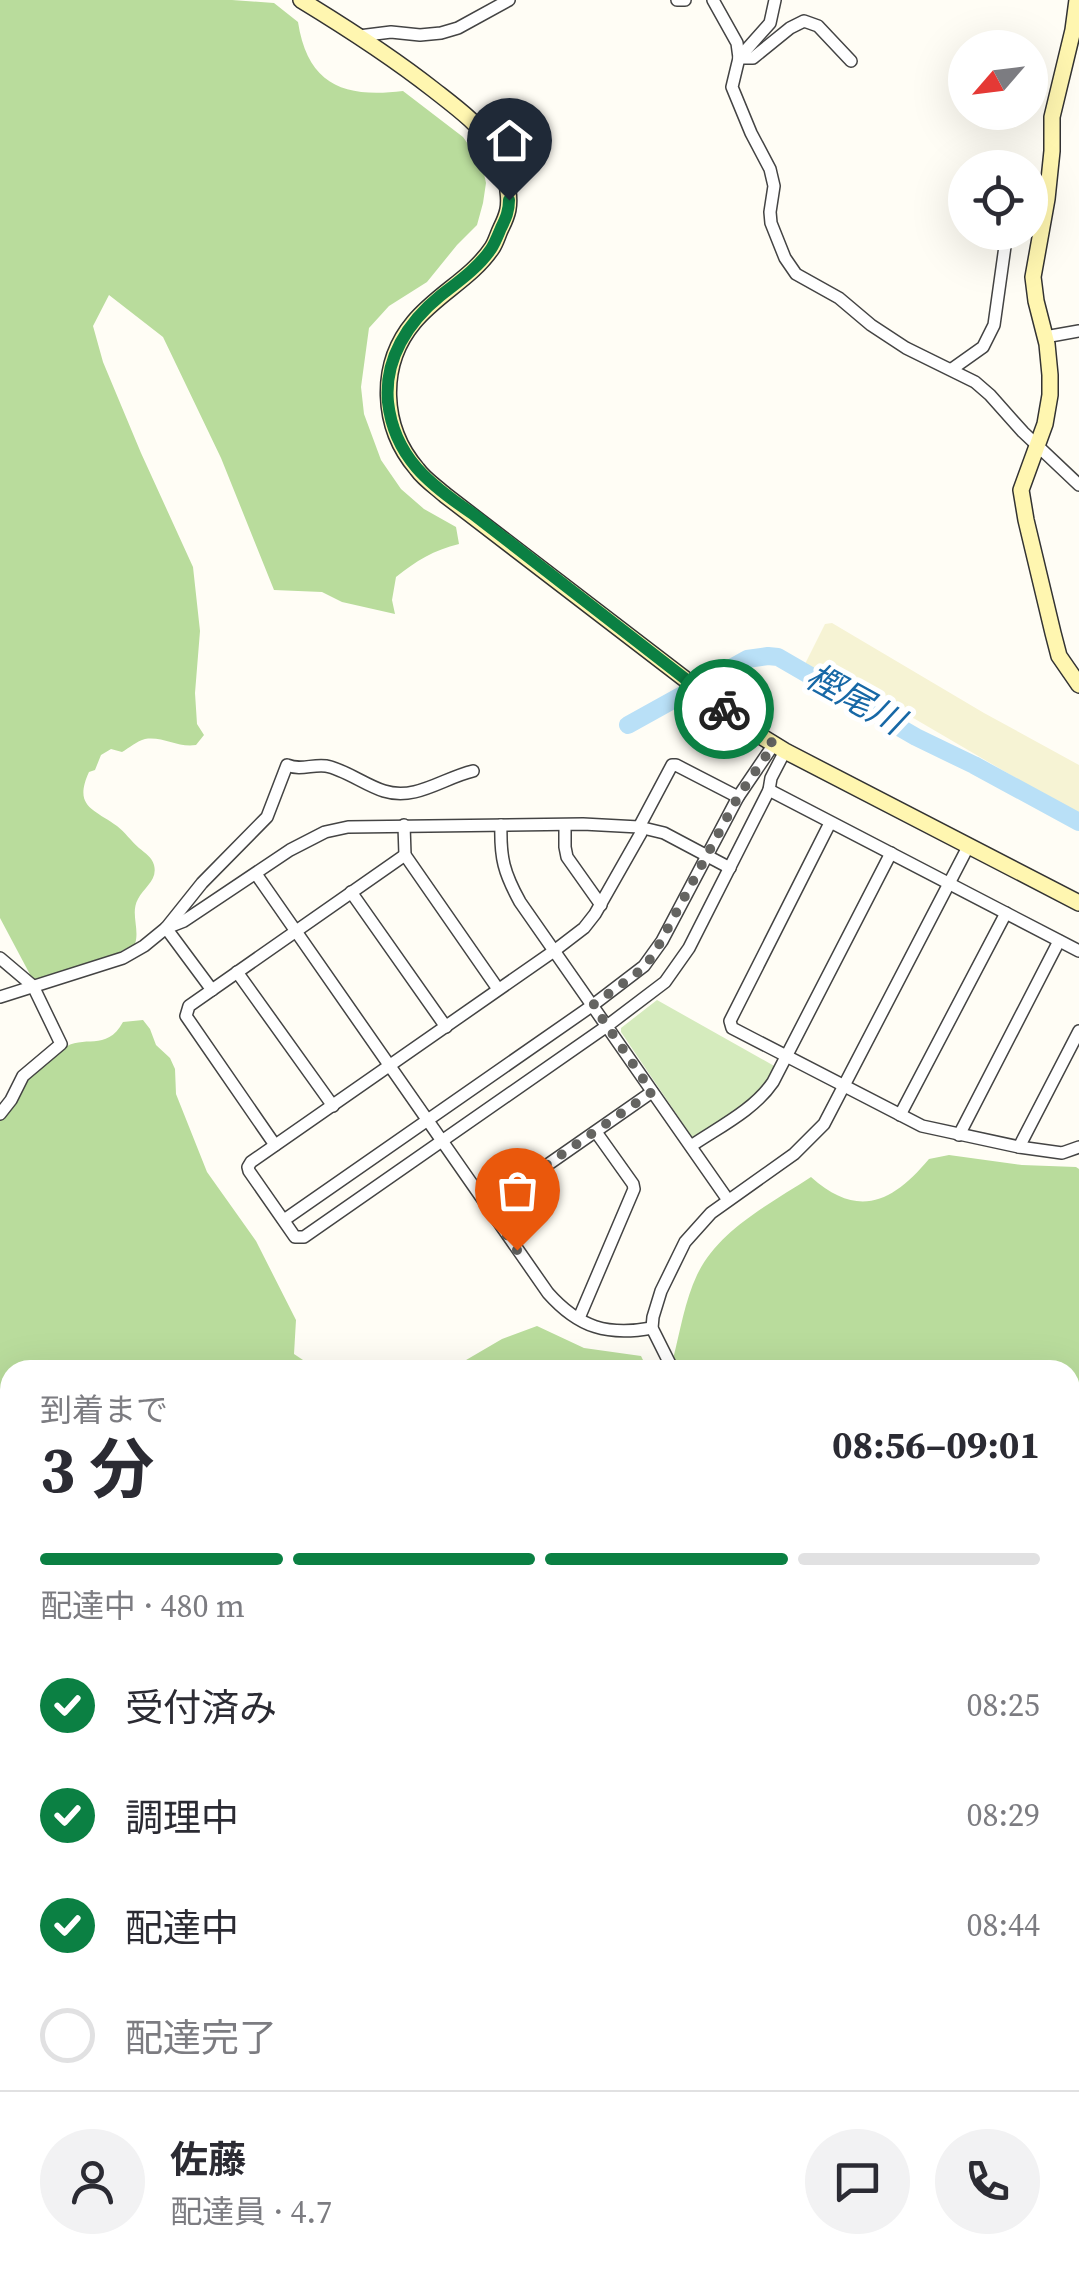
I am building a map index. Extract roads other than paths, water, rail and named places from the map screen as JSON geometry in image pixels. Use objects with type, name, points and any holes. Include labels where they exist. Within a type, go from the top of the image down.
[{"type":"street","points":[[301,0],[397,61],[475,122],[503,162],[509,212],[492,249],[415,320],[393,356],[388,395],[390,422],[418,471],[634,640],[779,747],[1079,903]]},
{"type":"street","points":[[359,36],[458,28],[509,0]]},
{"type":"street","points":[[677,0],[685,0]]},
{"type":"street","points":[[713,0],[737,43],[739,58],[732,87],[770,169],[774,186],[771,223],[796,274],[840,298],[906,348],[974,382],[1079,485]]},
{"type":"street","points":[[739,58],[770,23],[775,0]]},
{"type":"street","points":[[1048,168],[1052,117],[1077,0]]},
{"type":"street","points":[[739,58],[753,58],[804,21],[818,26],[851,61]]},
{"type":"street","points":[[952,369],[984,346],[994,325],[1004,250]]},
{"type":"street","points":[[1035,250],[1033,277],[1045,337],[1050,395],[1045,424],[1021,490],[1022,501],[1056,645],[1079,685]]},
{"type":"street","points":[[1045,337],[1079,331]]},
{"type":"street","points":[[738,797],[672,765],[640,827],[641,833],[584,928],[251,1162],[248,1167],[295,1237],[304,1237],[607,1026],[672,974],[769,790],[779,747]]},
{"type":"street","points":[[284,1220],[636,974],[653,956],[738,797],[779,747]]},
{"type":"street","points":[[0,997],[130,955],[166,928],[202,883],[266,817],[288,765],[296,769],[325,766],[390,792],[420,792],[473,770]]},
{"type":"street","points":[[769,790],[1079,951]]},
{"type":"street","points":[[830,823],[730,1021],[732,1028],[922,1126],[1062,1153],[1079,1147]]},
{"type":"street","points":[[501,824],[500,853],[505,875],[520,902],[728,1200]]},
{"type":"street","points":[[564,824],[567,857],[601,905]]},
{"type":"street","points":[[404,825],[405,855],[498,990]]},
{"type":"street","points":[[166,928],[184,921],[290,850],[325,832],[348,827],[640,827],[664,833],[730,868]]},
{"type":"street","points":[[667,1360],[652,1328],[654,1308],[685,1242],[701,1222],[804,1146],[824,1124],[968,846]]},
{"type":"street","points":[[691,1146],[763,1096],[787,1058],[891,853]]},
{"type":"street","points":[[275,1145],[186,1016],[189,1006],[405,855]]},
{"type":"street","points":[[256,874],[548,1293],[590,1325],[616,1332],[652,1328]]},
{"type":"street","points":[[351,892],[446,1027]]},
{"type":"street","points":[[900,1115],[1006,914]]},
{"type":"street","points":[[166,928],[212,990]]},
{"type":"street","points":[[958,1135],[1059,940]]},
{"type":"street","points":[[0,958],[33,986],[62,1044],[23,1076],[0,1114]]},
{"type":"street","points":[[237,972],[332,1106]]},
{"type":"street","points":[[1019,1147],[1079,1031]]},
{"type":"street","points":[[487,1206],[652,1092]]},
{"type":"street","points":[[579,1318],[634,1187],[596,1132]]},
{"type":"waterway","name":"樫尾川","points":[[628,725],[747,659],[778,657],[916,737],[1079,822]]}]
